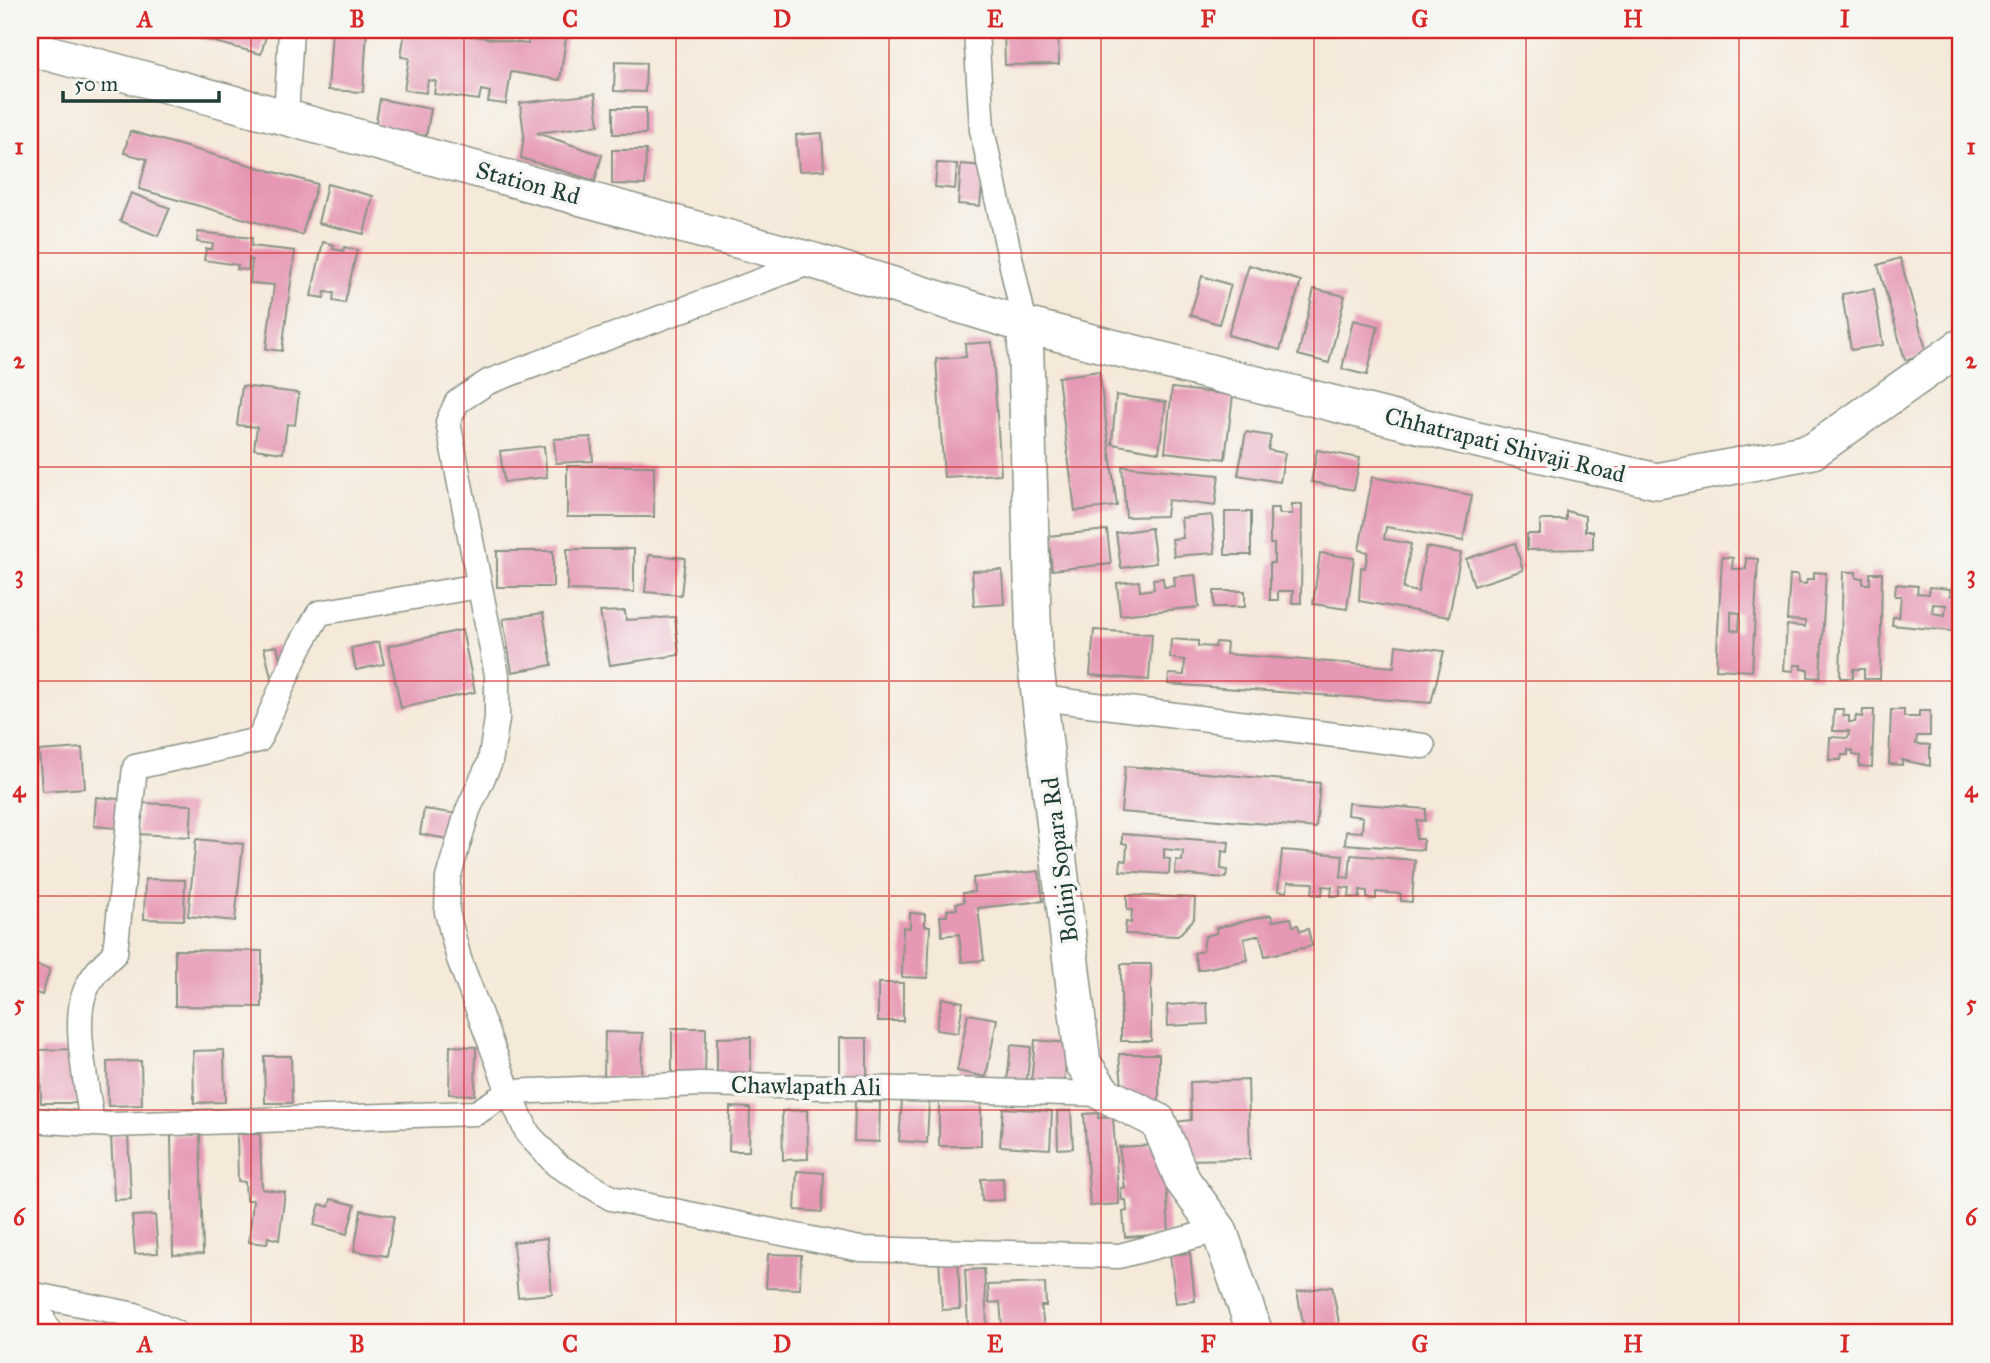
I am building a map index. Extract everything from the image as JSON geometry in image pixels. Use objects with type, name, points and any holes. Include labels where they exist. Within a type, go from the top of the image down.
[{"type":"main road","name":"Station Rd","points":[[30,48],[814,261],[1025,325]]},
{"type":"main road","name":"Chhatrapati Shivaji Road","points":[[1025,325],[1456,434],[1657,481],[1813,451],[1960,347]]},
{"type":"main road","name":"Bolinj Sopara Rd","points":[[1025,325],[1034,651],[1083,1063],[1104,1094],[1158,1121],[1183,1181],[1219,1230],[1255,1333]]},
{"type":"street","points":[[286,117],[291,30]]},
{"type":"street","points":[[976,30],[982,130],[1025,325]]},
{"type":"street","points":[[814,261],[488,382],[457,402],[448,422],[496,675],[496,719],[490,762],[468,810],[449,878],[447,912],[471,994],[509,1092],[528,1134],[557,1165],[611,1198],[773,1233],[860,1249],[1119,1256],[1219,1230]]},
{"type":"street","points":[[92,1124],[81,1026],[83,994],[98,969],[115,953],[135,766],[259,740],[298,650],[318,613],[479,586]]},
{"type":"street","points":[[1041,698],[1423,747]]},
{"type":"street","name":"Chawlapath Ali","points":[[509,1092],[702,1084],[1104,1094]]},
{"type":"street","points":[[30,1120],[92,1124],[477,1113],[509,1092]]},
{"type":"street","points":[[30,1294],[50,1333]]},
{"type":"street","points":[[30,1294],[135,1315],[176,1333]]},
{"type":"building","points":[[258,30],[257,33],[266,36],[261,54],[172,31]]},
{"type":"building","points":[[332,30],[367,30],[363,92],[328,90]]},
{"type":"building","points":[[405,30],[430,30],[528,44],[530,30],[567,31],[560,80],[511,72],[506,104],[488,102],[490,92],[481,90],[479,100],[434,94],[436,81],[428,80],[426,93],[404,90],[409,58],[401,57]]},
{"type":"building","points":[[1058,30],[1059,64],[1005,65],[1004,32]]},
{"type":"building","points":[[615,62],[646,63],[645,92],[614,91]]},
{"type":"building","points":[[595,94],[599,125],[537,133],[602,155],[595,181],[521,158],[524,135],[520,103]]},
{"type":"building","points":[[380,99],[431,109],[426,136],[375,127]]},
{"type":"building","points":[[613,108],[646,108],[646,134],[613,134]]},
{"type":"building","points":[[130,131],[317,184],[302,235],[139,189],[147,159],[124,153]]},
{"type":"building","points":[[822,133],[824,170],[799,171],[796,135]]},
{"type":"building","points":[[612,150],[646,150],[645,185],[612,184]]},
{"type":"building","points":[[937,163],[957,164],[955,189],[935,187]]},
{"type":"building","points":[[961,164],[984,166],[980,206],[958,204]]},
{"type":"building","points":[[327,184],[373,196],[364,234],[318,223]]},
{"type":"building","points":[[131,193],[170,208],[158,236],[120,221]]},
{"type":"building","points":[[198,232],[252,238],[251,246],[295,251],[282,351],[266,349],[274,285],[250,283],[252,260],[249,259],[248,270],[237,269],[238,265],[204,260],[206,249],[212,249],[213,244],[197,242]]},
{"type":"building","points":[[323,242],[334,245],[333,249],[343,251],[344,247],[357,250],[345,303],[333,301],[334,293],[325,292],[324,298],[311,296]]},
{"type":"building","points":[[1900,258],[1927,353],[1905,360],[1878,265]]},
{"type":"building","points":[[1249,265],[1301,281],[1280,350],[1228,335]]},
{"type":"building","points":[[1202,276],[1231,285],[1219,324],[1190,315]]},
{"type":"building","points":[[1314,289],[1345,296],[1329,363],[1298,355]]},
{"type":"building","points":[[1874,289],[1883,345],[1851,350],[1842,294]]},
{"type":"building","points":[[1353,320],[1378,326],[1367,375],[1342,369]]},
{"type":"building","points":[[992,342],[1001,474],[944,477],[936,359],[966,357],[965,344]]},
{"type":"building","points":[[1099,371],[1117,506],[1075,511],[1058,377]]},
{"type":"building","points":[[242,386],[299,393],[295,425],[287,424],[283,453],[254,449],[257,427],[237,425]]},
{"type":"building","points":[[1172,388],[1233,395],[1225,459],[1165,452]]},
{"type":"building","points":[[1116,395],[1166,402],[1159,452],[1112,444]]},
{"type":"building","points":[[1246,432],[1271,436],[1268,450],[1285,453],[1280,482],[1238,475]]},
{"type":"building","points":[[591,437],[593,461],[556,463],[554,439]]},
{"type":"building","points":[[544,446],[547,477],[504,482],[500,451]]},
{"type":"building","points":[[1317,450],[1360,458],[1354,490],[1311,482]]},
{"type":"building","points":[[567,466],[654,466],[654,517],[567,517]]},
{"type":"building","points":[[1122,466],[1219,475],[1215,506],[1168,500],[1166,516],[1126,517]]},
{"type":"building","points":[[1372,477],[1472,495],[1463,541],[1386,527],[1384,539],[1411,544],[1403,589],[1418,592],[1426,547],[1461,553],[1449,617],[1359,601],[1361,567],[1365,568],[1368,552],[1359,550]]},
{"type":"building","points":[[1292,504],[1302,504],[1301,603],[1292,603],[1293,591],[1278,591],[1278,600],[1270,600],[1270,563],[1274,563],[1274,544],[1270,544],[1270,508],[1279,508],[1279,514],[1292,514]]},
{"type":"building","points":[[1566,511],[1585,516],[1585,531],[1593,531],[1593,549],[1527,550],[1527,534],[1540,534],[1540,520],[1566,520]]},
{"type":"building","points":[[1225,512],[1251,512],[1251,555],[1225,555]]},
{"type":"building","points":[[1212,515],[1215,553],[1174,556],[1172,539],[1183,538],[1181,518]]},
{"type":"building","points":[[1151,528],[1156,563],[1121,568],[1116,533]]},
{"type":"building","points":[[1107,530],[1111,564],[1052,570],[1048,536]]},
{"type":"building","points":[[1515,543],[1523,570],[1474,586],[1466,559]]},
{"type":"building","points":[[567,549],[634,549],[634,592],[567,590]]},
{"type":"building","points":[[497,551],[553,551],[553,587],[497,587]]},
{"type":"building","points":[[1320,553],[1354,558],[1347,609],[1313,604]]},
{"type":"building","points":[[649,555],[685,558],[681,595],[645,592]]},
{"type":"building","points":[[1722,557],[1733,558],[1732,569],[1746,569],[1746,558],[1758,559],[1752,671],[1716,669]],"holes":[[[1731,612],[1740,613],[1739,631],[1731,630]]]},
{"type":"building","points":[[1002,570],[1004,604],[974,606],[972,571]]},
{"type":"building","points":[[1814,572],[1826,573],[1820,678],[1808,677],[1808,669],[1801,669],[1801,665],[1794,665],[1794,671],[1784,670],[1787,625],[1805,627],[1805,621],[1787,620],[1790,575],[1798,575],[1798,583],[1806,584],[1807,579],[1814,579]]},
{"type":"building","points":[[1843,572],[1856,572],[1856,578],[1863,578],[1863,584],[1870,584],[1870,573],[1882,573],[1880,679],[1864,679],[1864,669],[1853,669],[1853,678],[1840,678]]},
{"type":"building","points":[[1195,575],[1199,607],[1120,615],[1117,583],[1139,581],[1140,591],[1154,589],[1153,579],[1163,578],[1164,587],[1175,586],[1174,577]]},
{"type":"building","points":[[1896,584],[1918,586],[1917,593],[1929,594],[1929,587],[1950,589],[1950,595],[1960,596],[1960,632],[1892,625],[1893,617],[1899,617],[1901,596],[1895,596]],"holes":[[[1933,604],[1946,605],[1945,615],[1932,613]]]},
{"type":"building","points":[[1214,591],[1245,591],[1245,607],[1214,607]]},
{"type":"building","points":[[625,611],[626,620],[675,617],[679,655],[610,665],[600,612]]},
{"type":"building","points":[[543,613],[552,665],[512,672],[503,619]]},
{"type":"building","points":[[462,630],[475,692],[401,708],[388,646]]},
{"type":"building","points":[[1094,630],[1152,634],[1149,680],[1090,675]]},
{"type":"building","points":[[1171,639],[1198,641],[1198,646],[1215,647],[1216,642],[1227,643],[1226,654],[1394,667],[1396,645],[1444,651],[1431,703],[1168,684],[1169,674],[1184,675],[1185,660],[1170,658]]},
{"type":"building","points":[[379,642],[384,664],[356,670],[351,648]]},
{"type":"building","points":[[277,646],[284,675],[271,677],[264,648]]},
{"type":"building","points":[[1834,709],[1844,709],[1843,716],[1849,716],[1849,722],[1855,722],[1856,716],[1862,717],[1863,710],[1874,710],[1872,767],[1859,766],[1860,756],[1853,755],[1853,751],[1848,750],[1848,755],[1842,755],[1841,760],[1829,760],[1830,737],[1848,738],[1849,731],[1833,731]]},
{"type":"building","points":[[1891,710],[1904,710],[1904,717],[1919,717],[1919,711],[1930,711],[1930,736],[1917,736],[1916,744],[1930,745],[1930,766],[1902,760],[1902,765],[1889,764]]},
{"type":"building","points":[[1954,715],[1960,716],[1960,739],[1953,738]]},
{"type":"building","points":[[1953,746],[1960,746],[1960,770],[1952,770]]},
{"type":"building","points":[[82,748],[85,788],[42,791],[39,751]]},
{"type":"building","points":[[1125,766],[1320,783],[1316,828],[1121,812]]},
{"type":"building","points":[[96,797],[130,800],[127,829],[94,826]]},
{"type":"building","points":[[140,803],[192,805],[190,837],[139,834]]},
{"type":"building","points":[[1348,803],[1426,809],[1425,821],[1417,820],[1416,839],[1423,839],[1423,850],[1345,844],[1346,831],[1362,832],[1363,817],[1347,815]]},
{"type":"building","points":[[424,809],[458,814],[453,840],[420,834]]},
{"type":"building","points":[[1122,834],[1229,842],[1228,852],[1222,851],[1221,869],[1227,870],[1226,878],[1175,874],[1176,860],[1182,861],[1183,851],[1164,849],[1164,858],[1170,859],[1169,874],[1120,871],[1121,860],[1126,861],[1127,844],[1122,843]]},
{"type":"building","points":[[196,839],[243,844],[235,921],[188,916]]},
{"type":"building","points":[[1282,850],[1343,855],[1341,877],[1349,878],[1351,855],[1415,860],[1412,902],[1401,901],[1401,894],[1376,892],[1376,899],[1367,898],[1367,891],[1360,890],[1360,898],[1349,897],[1350,888],[1340,887],[1340,896],[1331,896],[1332,887],[1323,886],[1322,895],[1312,894],[1313,883],[1288,882],[1287,892],[1278,891]]},
{"type":"building","points":[[1039,871],[1043,901],[978,908],[984,960],[962,962],[959,934],[942,936],[940,916],[947,916],[947,910],[957,909],[956,903],[964,902],[963,893],[974,892],[973,878]]},
{"type":"building","points":[[145,879],[185,880],[184,920],[144,919]]},
{"type":"building","points":[[1127,895],[1195,898],[1194,919],[1178,936],[1125,934],[1126,922],[1131,923],[1132,910],[1127,910]]},
{"type":"building","points":[[910,913],[925,914],[925,926],[930,926],[928,978],[902,977],[903,927],[910,928]]},
{"type":"building","points":[[1271,915],[1273,921],[1291,918],[1293,926],[1298,925],[1300,931],[1308,929],[1312,946],[1265,956],[1260,935],[1244,939],[1248,960],[1198,970],[1194,953],[1203,951],[1205,936],[1217,933],[1216,928]]},
{"type":"building","points":[[175,950],[262,951],[262,1007],[175,1006]]},
{"type":"building","points":[[32,964],[50,969],[42,995],[30,991]]},
{"type":"building","points":[[1121,964],[1151,964],[1151,1041],[1121,1041]]},
{"type":"building","points":[[878,983],[903,983],[903,1021],[878,1021]]},
{"type":"building","points":[[942,998],[963,1002],[958,1033],[936,1030]]},
{"type":"building","points":[[1207,1003],[1208,1024],[1168,1026],[1167,1005]]},
{"type":"building","points":[[968,1014],[997,1019],[986,1077],[957,1071]]},
{"type":"building","points":[[672,1028],[706,1028],[705,1080],[672,1080]]},
{"type":"building","points":[[605,1032],[643,1033],[641,1078],[604,1077]]},
{"type":"building","points":[[751,1037],[751,1079],[717,1079],[717,1038]]},
{"type":"building","points":[[839,1038],[867,1038],[867,1081],[839,1081]]},
{"type":"building","points":[[1035,1040],[1068,1043],[1064,1086],[1031,1083]]},
{"type":"building","points":[[1011,1045],[1031,1047],[1026,1085],[1007,1082]]},
{"type":"building","points":[[450,1046],[476,1047],[475,1095],[449,1094]]},
{"type":"building","points":[[76,1049],[77,1103],[41,1103],[40,1050]]},
{"type":"building","points":[[224,1050],[225,1102],[194,1103],[193,1051]]},
{"type":"building","points":[[1119,1054],[1159,1054],[1159,1104],[1123,1097]]},
{"type":"building","points":[[264,1056],[291,1056],[292,1103],[265,1103]]},
{"type":"building","points":[[141,1061],[142,1105],[108,1106],[107,1062]]},
{"type":"building","points":[[1248,1080],[1250,1159],[1178,1160],[1165,1123],[1191,1120],[1190,1082]]},
{"type":"building","points":[[902,1100],[929,1102],[927,1143],[899,1141]]},
{"type":"building","points":[[855,1101],[880,1102],[879,1142],[854,1141]]},
{"type":"building","points":[[939,1102],[981,1102],[981,1146],[939,1146]]},
{"type":"building","points":[[730,1107],[750,1108],[749,1151],[729,1151]]},
{"type":"building","points":[[1003,1108],[1052,1111],[1050,1149],[1000,1146]]},
{"type":"building","points":[[807,1110],[808,1159],[783,1160],[782,1111]]},
{"type":"building","points":[[1057,1111],[1071,1111],[1073,1148],[1058,1149]]},
{"type":"building","points":[[1098,1113],[1098,1118],[1113,1117],[1119,1204],[1090,1206],[1084,1114]]},
{"type":"building","points":[[128,1134],[131,1199],[114,1200],[111,1135]]},
{"type":"building","points":[[200,1134],[203,1254],[173,1255],[171,1135]]},
{"type":"building","points":[[237,1134],[260,1134],[262,1189],[285,1192],[279,1240],[268,1237],[267,1244],[249,1242],[253,1200],[246,1200],[245,1182],[238,1181]]},
{"type":"building","points":[[1154,1145],[1165,1162],[1169,1234],[1125,1237],[1123,1212],[1127,1211],[1126,1200],[1122,1200],[1121,1188],[1125,1188],[1119,1147]]},
{"type":"building","points":[[797,1171],[824,1173],[822,1212],[795,1210]]},
{"type":"building","points":[[1003,1178],[1004,1200],[982,1201],[981,1179]]},
{"type":"building","points":[[331,1199],[355,1205],[347,1234],[314,1225],[320,1204],[329,1207]]},
{"type":"building","points":[[361,1210],[394,1216],[387,1256],[354,1251]]},
{"type":"building","points":[[155,1215],[158,1253],[135,1254],[132,1216]]},
{"type":"building","points":[[547,1238],[552,1294],[518,1297],[513,1242]]},
{"type":"building","points":[[1190,1253],[1195,1301],[1176,1303],[1170,1255]]},
{"type":"building","points":[[768,1254],[801,1255],[800,1289],[766,1288]]},
{"type":"building","points":[[958,1257],[960,1309],[942,1310],[939,1258]]},
{"type":"building","points":[[984,1269],[987,1326],[968,1327],[965,1270]]},
{"type":"building","points":[[1045,1283],[1046,1306],[1041,1306],[1045,1333],[995,1333],[995,1327],[1002,1326],[1000,1302],[989,1303],[988,1285]]},
{"type":"building","points":[[1332,1286],[1340,1328],[1305,1333],[1297,1292]]},
{"type":"building","points":[[1188,1325],[1189,1333],[1161,1333],[1161,1328]]}]
